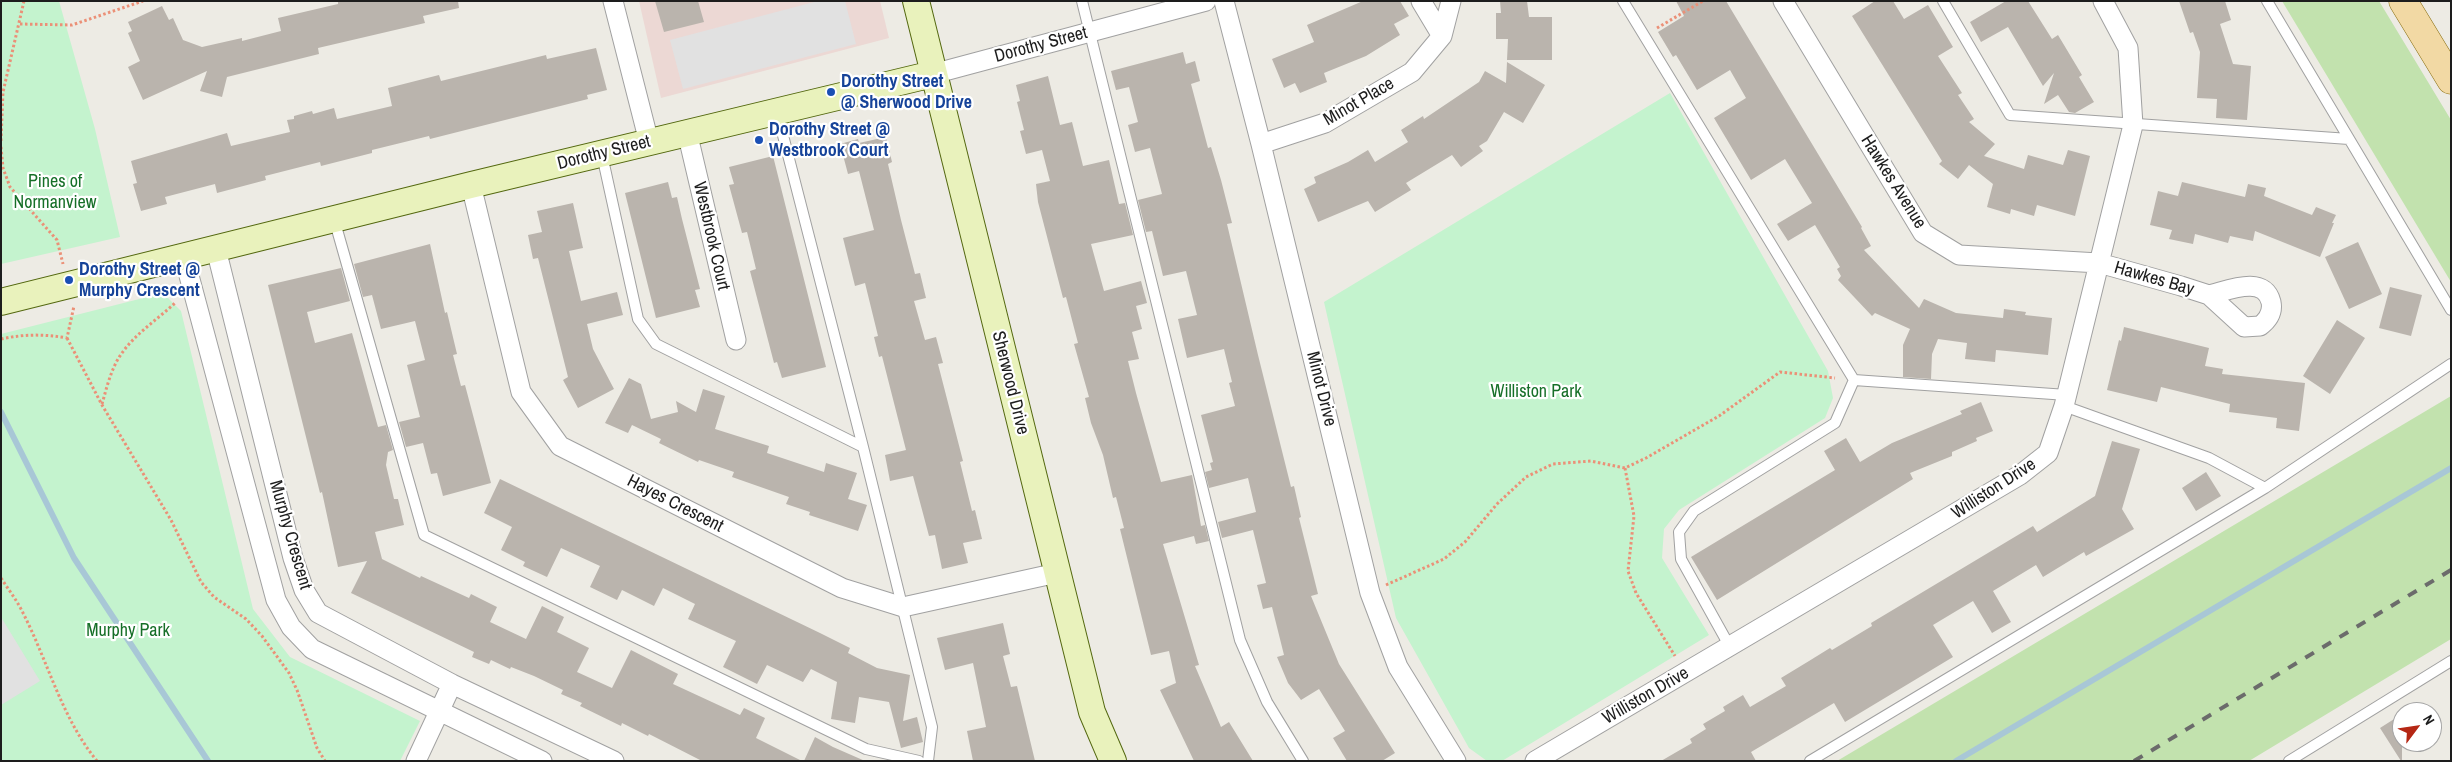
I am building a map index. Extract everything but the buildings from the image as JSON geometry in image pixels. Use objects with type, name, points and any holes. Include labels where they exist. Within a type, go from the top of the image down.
[{"type":"main road","points":[[2403,1],[2451,80]]},
{"type":"street","points":[[613,1],[649,142]]},
{"type":"street","name":"Sherwood Drive","points":[[916,1],[1092,712],[1114,761]]},
{"type":"street","name":"Dorothy Street","points":[[1,302],[471,185],[602,155],[687,132],[933,74],[1206,1]]},
{"type":"street","name":"Minot Drive","points":[[1224,1],[1261,144],[1370,593],[1398,667],[1456,761]]},
{"type":"street","points":[[1421,1],[1442,36]]},
{"type":"street","name":"Minot Place","points":[[1261,144],[1325,123],[1412,72],[1442,36],[1451,1]]},
{"type":"street","name":"Hawkes Avenue","points":[[1783,1],[1923,233],[1959,255],[2098,263]]},
{"type":"street","name":"Williston Drive","points":[[1534,761],[2020,475],[2048,453],[2066,400],[2133,125],[2128,48],[2103,1]]},
{"type":"street","name":"Westbrook Court","points":[[687,132],[736,340]]},
{"type":"street","name":"Hayes Crescent","points":[[471,185],[521,392],[560,446],[842,588],[903,607],[1057,573]]},
{"type":"street","name":"Murphy Crescent","points":[[216,250],[293,558],[304,590],[318,613],[452,684],[614,761]]},
{"type":"street","name":"Murphy Crescent","points":[[184,257],[276,600],[291,627],[312,649],[542,761]]},
{"type":"street","name":"Hawkes Bay","points":[[2098,263],[2209,295]]},
{"type":"street","points":[[416,761],[452,684]]},
{"type":"lane","points":[[1082,1],[1240,640],[1267,702],[1303,761]]},
{"type":"lane","points":[[1623,1],[1854,380]]},
{"type":"lane","points":[[1943,1],[2010,115],[2349,139]]},
{"type":"lane","points":[[2267,1],[2451,310]]},
{"type":"lane","points":[[777,112],[863,447],[932,727],[928,761]]},
{"type":"lane","points":[[602,155],[638,318],[656,344],[863,447]]},
{"type":"lane","points":[[334,219],[424,535],[866,749],[919,761]]},
{"type":"lane","points":[[1810,761],[2265,488],[2451,364]]},
{"type":"lane","points":[[1854,380],[2066,400],[2209,458],[2265,488]]},
{"type":"lane","points":[[1730,646],[1681,559],[1679,532],[1694,511],[1835,423],[1854,380]]},
{"type":"lane","points":[[2290,761],[2451,661]]},
{"type":"path","points":[[1,141],[3,92],[24,1]]},
{"type":"path","points":[[20,24],[72,25],[143,1]]},
{"type":"path","points":[[1644,36],[1703,1]]},
{"type":"path","points":[[1,147],[3,168],[10,187],[56,240],[75,310],[67,338],[102,405],[171,520],[201,582],[214,597],[246,619],[262,636],[289,673],[297,690],[317,748],[325,761]]},
{"type":"path","points":[[102,405],[111,374],[121,354],[193,287]]},
{"type":"path","points":[[1,339],[36,334],[67,338]]},
{"type":"path","points":[[1370,593],[1444,559],[1465,542],[1498,504],[1526,478],[1553,464],[1591,461],[1625,468],[1719,416],[1780,372],[1854,380]]},
{"type":"path","points":[[1625,468],[1634,516],[1628,572],[1636,593],[1685,673]]},
{"type":"path","points":[[1,578],[22,610],[69,719],[84,745],[97,761]]},
{"type":"shaded area","points":[[639,1],[880,1],[889,38],[661,98]]},
{"type":"shaded area","points":[[818,1],[845,1],[856,44],[683,89],[670,40]]},
{"type":"shaded area","points":[[1,617],[40,681],[1,705]]},
{"type":"green space","name":"Pines of Normanview","points":[[1,1],[59,1],[95,129],[120,237],[1,264]]},
{"type":"green space","points":[[2282,1],[2379,1],[2451,120],[2451,282]]},
{"type":"green space","name":"Williston Park","points":[[1670,93],[1828,371],[1833,398],[1825,418],[1679,510],[1664,529],[1662,558],[1709,635],[1502,761],[1487,761],[1469,748],[1396,618],[1324,302]]},
{"type":"green space","name":"Murphy Park","points":[[163,293],[181,311],[253,609],[290,657],[420,721],[400,761],[1,761],[1,334]]},
{"type":"green space","points":[[2451,396],[2451,639],[2249,761],[1837,761]]},
{"type":"waterway","points":[[1,412],[74,558],[208,761]]},
{"type":"waterway","points":[[1956,761],[2451,468]]},
{"type":"railway","points":[[2134,761],[2451,570]]},
{"type":"place","name":"Dorothy Street @ Sherwood Drive","points":[[831,92]]},
{"type":"place","name":"Dorothy Street @ Westbrook Court","points":[[759,140]]},
{"type":"place","name":"Dorothy Street @ Murphy Crescent","points":[[69,280]]}]
